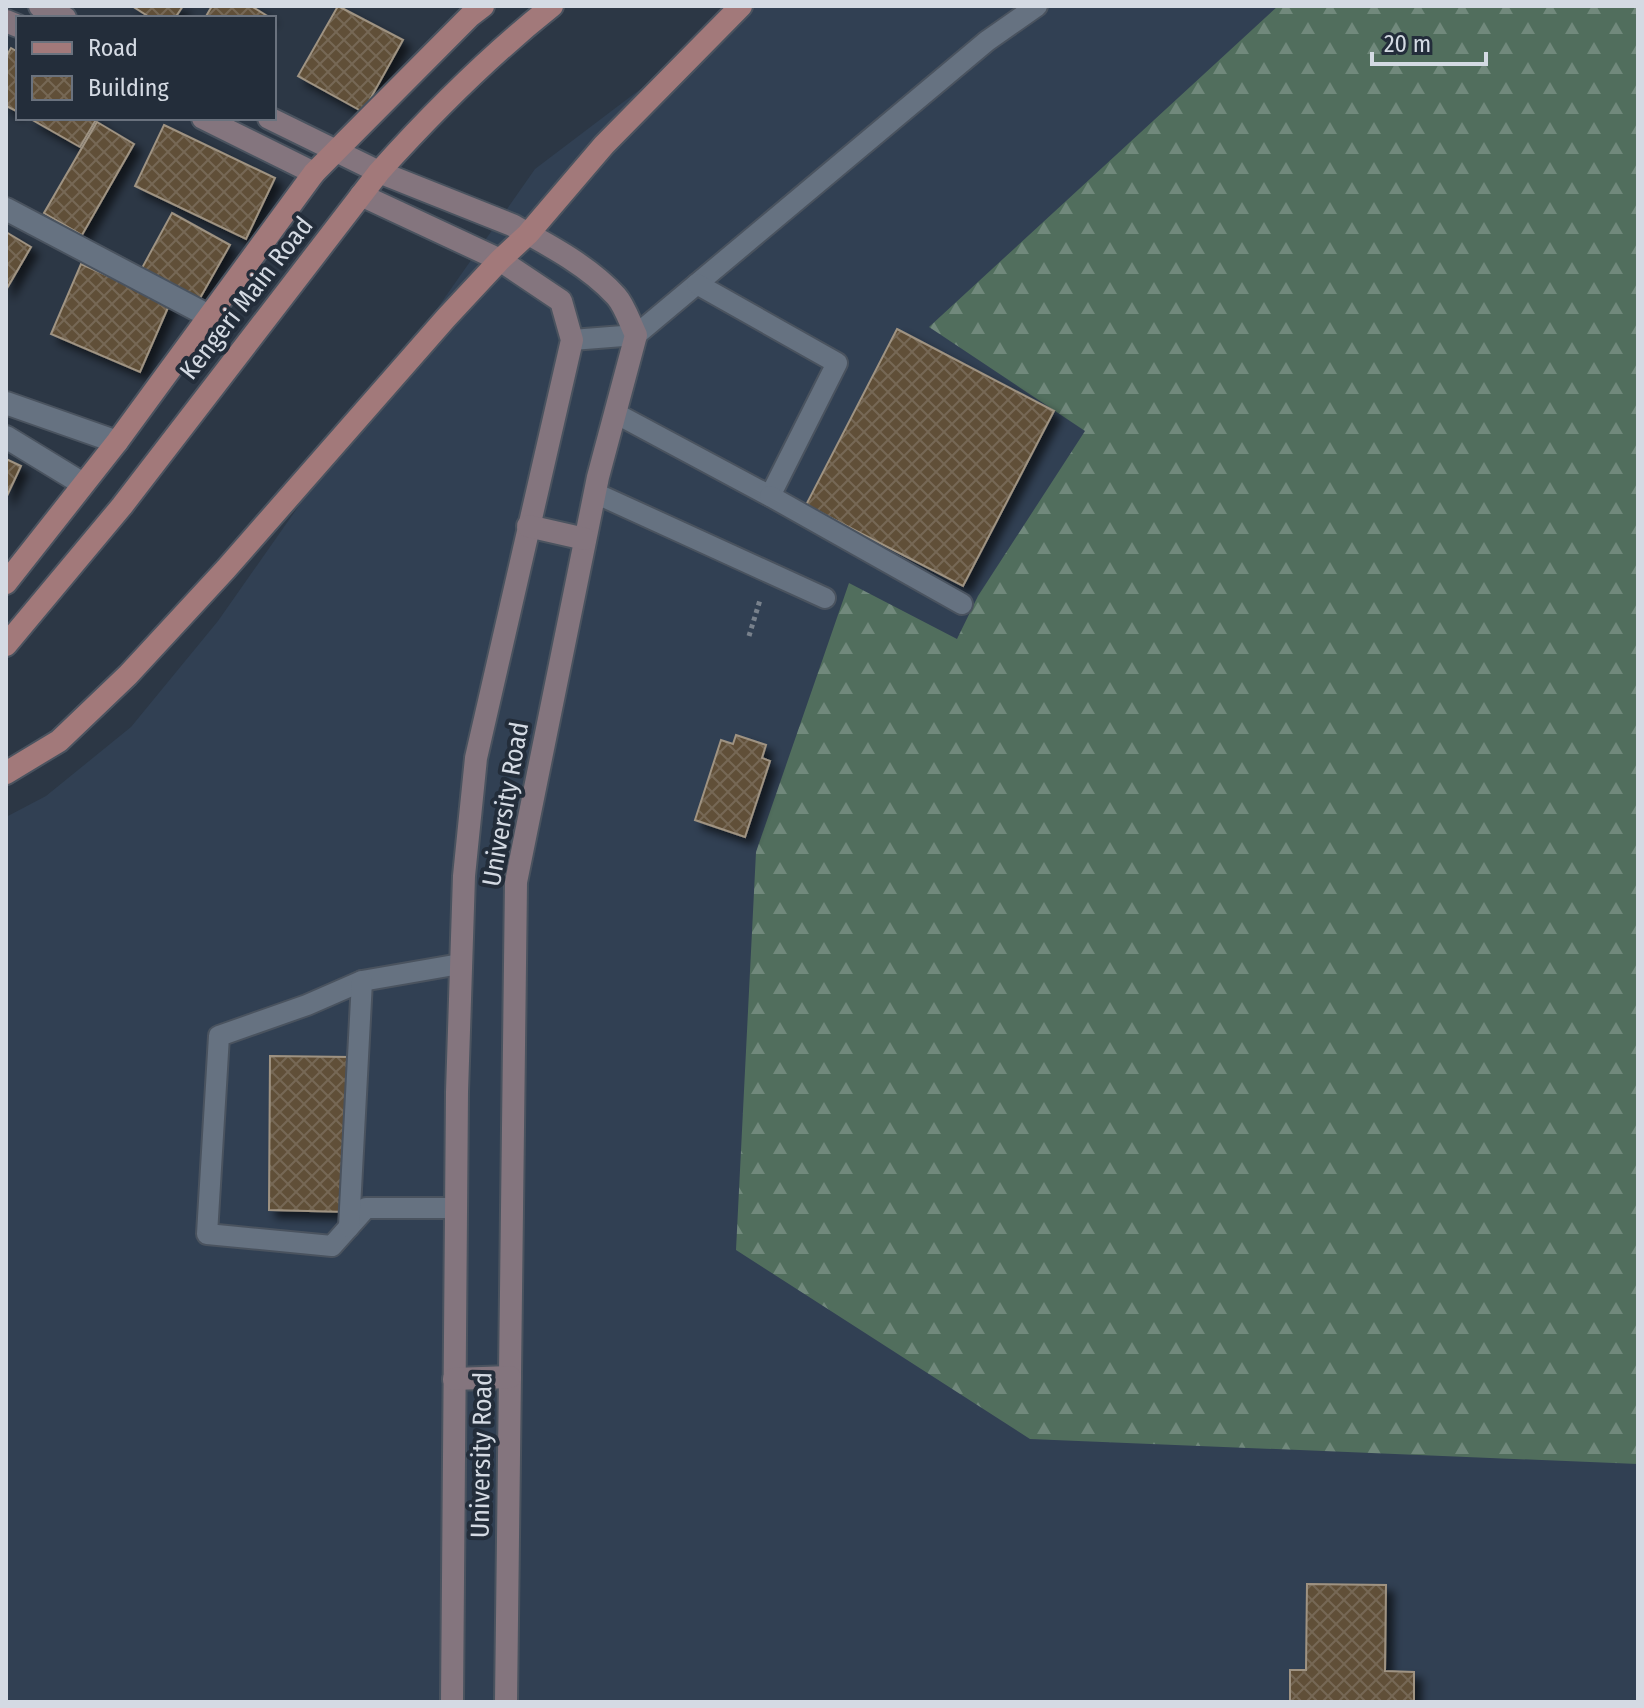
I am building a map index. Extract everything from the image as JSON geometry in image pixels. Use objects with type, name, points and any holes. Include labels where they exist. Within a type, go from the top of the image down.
[{"type":"main road","points":[[40,6],[61,16]]},
{"type":"main road","name":"Kengeri Main Road","points":[[6,583],[117,442],[207,315],[314,173],[483,6]]},
{"type":"main road","name":"Kengeri Main Road","points":[[6,645],[122,506],[379,172],[422,124],[501,48],[552,6]]},
{"type":"main road","points":[[6,773],[59,741],[128,675],[500,260],[528,234],[604,145],[741,6]]},
{"type":"main road","points":[[207,120],[314,173]]},
{"type":"main road","points":[[273,120],[379,172],[528,234],[590,274],[618,298],[636,335]]},
{"type":"main road","name":"University Road","points":[[361,195],[500,260],[561,301],[572,340],[476,758],[464,876],[456,1208],[452,1702]]},
{"type":"main road","name":"University Road","points":[[506,1702],[516,882],[595,493],[636,335]]},
{"type":"main road","points":[[528,526],[585,539]]},
{"type":"main road","points":[[454,1379],[510,1377]]},
{"type":"street","points":[[6,209],[207,315]]},
{"type":"street","points":[[6,403],[117,442]]},
{"type":"street","points":[[6,437],[83,484]]},
{"type":"lane","points":[[572,340],[636,335],[987,41],[1037,6]]},
{"type":"lane","points":[[697,284],[837,363],[770,496]]},
{"type":"lane","points":[[615,413],[962,604]]},
{"type":"lane","points":[[595,493],[825,598]]},
{"type":"lane","points":[[456,1208],[366,1208],[332,1246],[207,1234],[219,1036],[307,1005],[362,981],[460,964]]},
{"type":"lane","points":[[349,1227],[362,981]]},
{"type":"path","points":[[749,636],[767,572]]},
{"type":"shaded area","points":[[750,6],[1638,6],[1638,1702],[6,1702],[6,817],[46,796],[131,727],[218,621],[535,169]]},
{"type":"green space","points":[[1278,6],[1638,6],[1638,1464],[1030,1439],[736,1250],[756,852],[849,583],[957,639],[978,596],[1085,431],[929,327]]},
{"type":"building","points":[[132,6],[183,6],[176,16],[148,16]]},
{"type":"building","points":[[212,6],[251,6],[267,16],[206,16]]},
{"type":"building","points":[[338,6],[403,40],[363,112],[298,76]]},
{"type":"building","points":[[11,48],[16,51],[16,111],[6,106],[6,57]]},
{"type":"building","points":[[33,120],[96,120],[80,147]]},
{"type":"building","points":[[97,122],[134,144],[82,235],[44,213]]},
{"type":"building","points":[[164,125],[275,178],[246,239],[135,186]]},
{"type":"building","points":[[172,213],[230,245],[199,300],[142,268]]},
{"type":"building","points":[[6,232],[31,247],[6,290]]},
{"type":"building","points":[[81,264],[170,303],[140,372],[51,334]]},
{"type":"building","points":[[897,329],[1054,411],[963,586],[806,505]]},
{"type":"building","points":[[6,459],[21,466],[6,498]]},
{"type":"building","points":[[736,735],[766,745],[762,758],[770,761],[745,837],[695,820],[721,740],[733,744]]},
{"type":"building","points":[[270,1056],[350,1057],[348,1212],[269,1210]]},
{"type":"building","points":[[1307,1584],[1386,1585],[1385,1671],[1414,1672],[1414,1702],[1285,1702],[1290,1701],[1290,1670],[1306,1670]]}]
